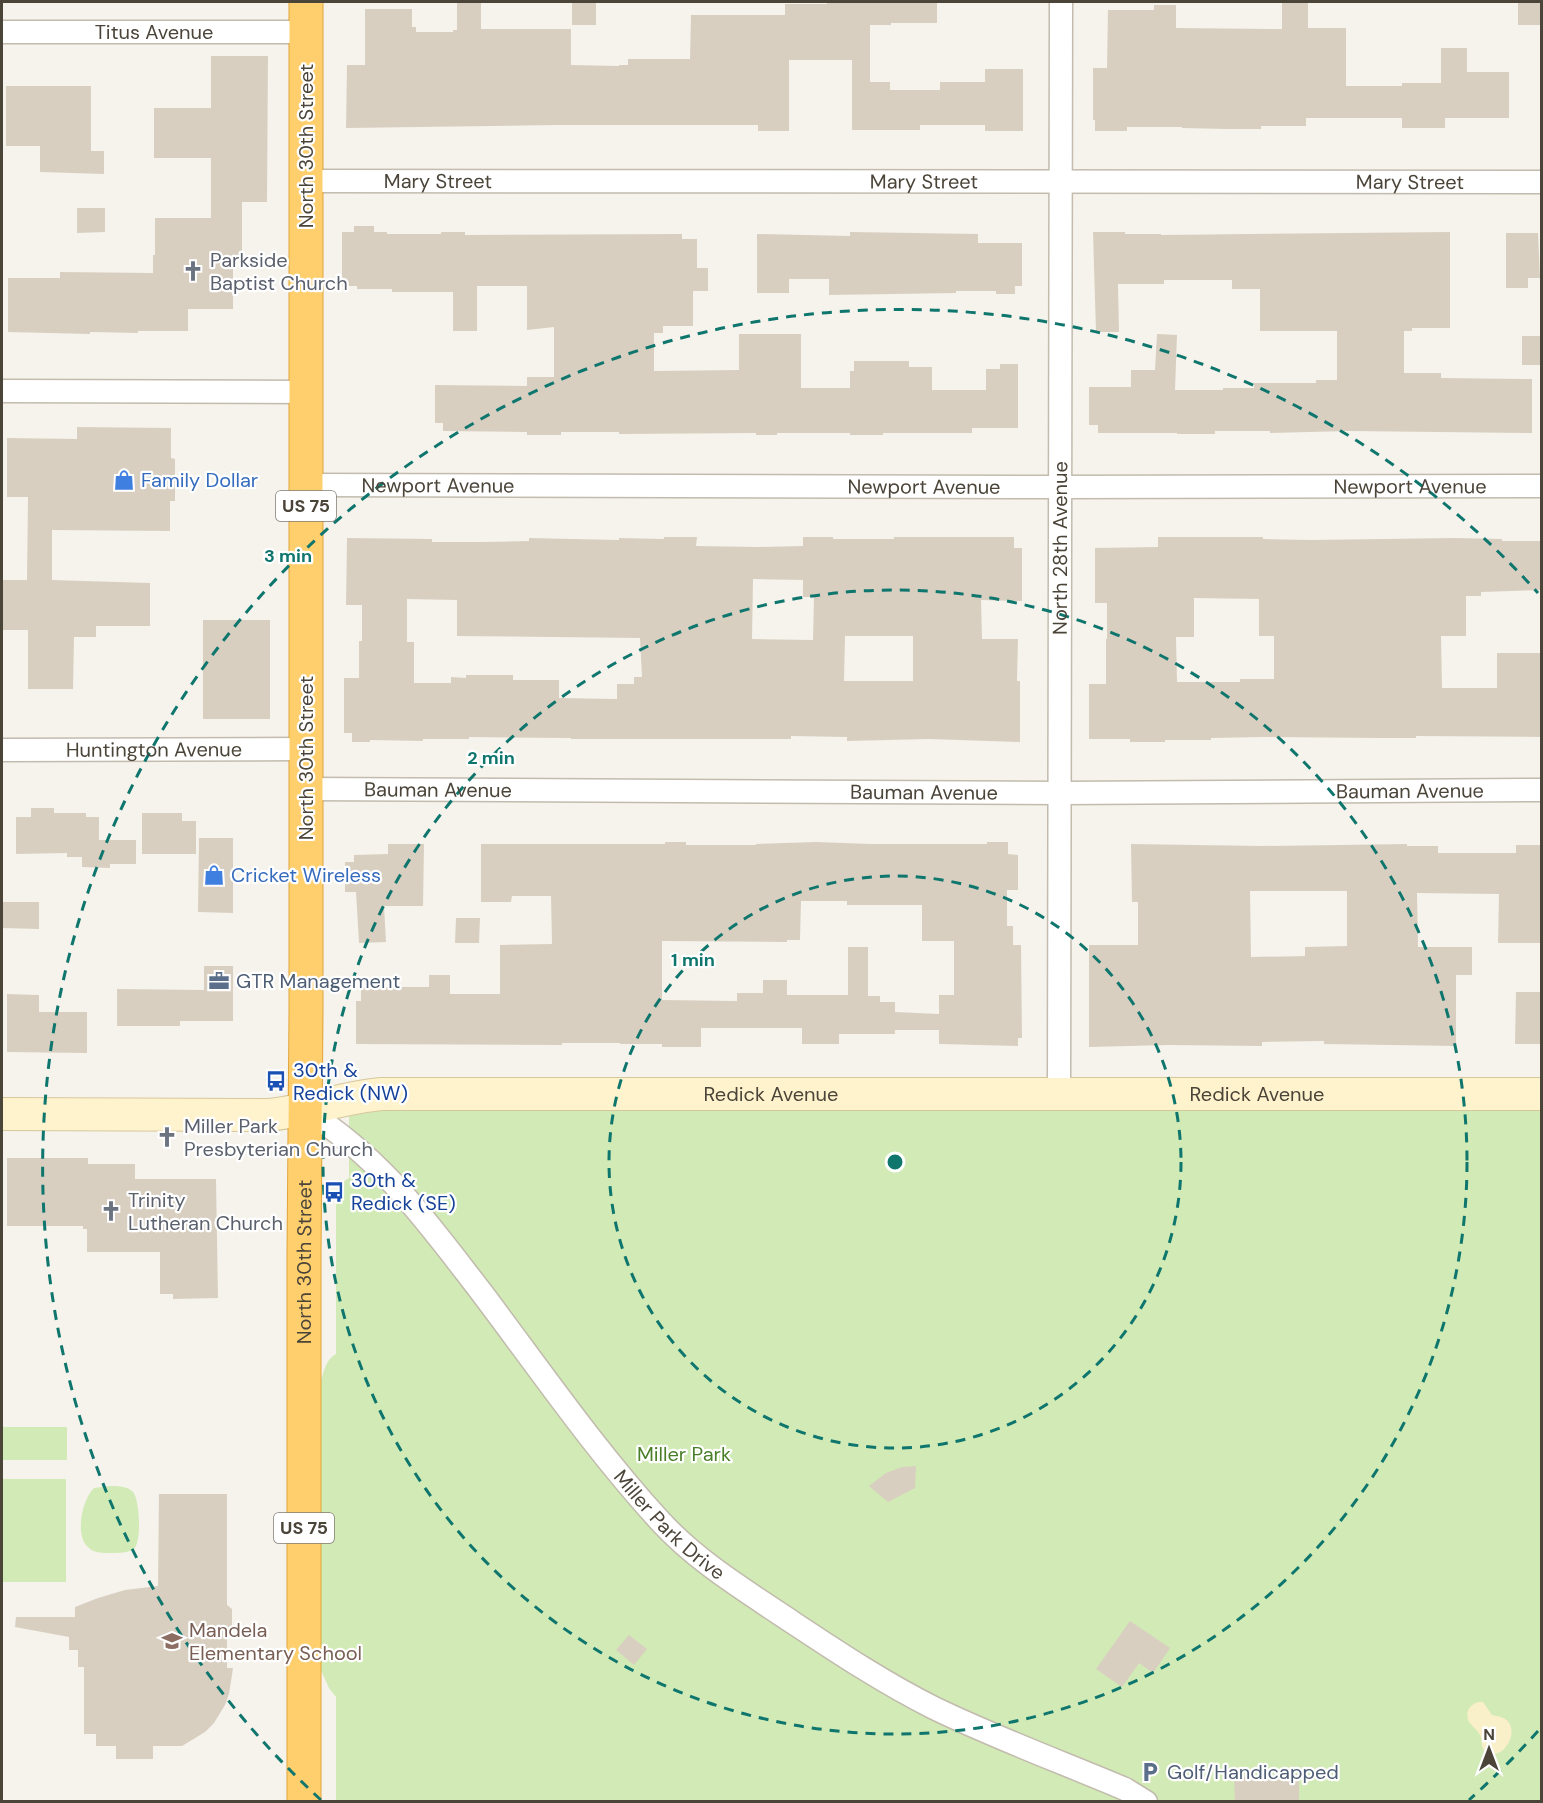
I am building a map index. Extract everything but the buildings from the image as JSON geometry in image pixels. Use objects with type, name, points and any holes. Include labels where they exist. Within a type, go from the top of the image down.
[{"type":"highway","name":"North 30th Street","points":[[304,1802],[306,17]]},
{"type":"street","name":"North 28th Avenue","points":[[1059,1094],[1061,2]]},
{"type":"street","name":"Titus Avenue","points":[[2,32],[306,17]]},
{"type":"street","name":"Mary Street","points":[[306,181],[1542,182]]},
{"type":"street","points":[[2,391],[307,392]]},
{"type":"street","name":"Newport Avenue","points":[[306,484],[1542,486]]},
{"type":"street","name":"Huntington Avenue","points":[[2,750],[305,749]]},
{"type":"street","name":"Bauman Avenue","points":[[306,789],[1060,793],[1542,790]]},
{"type":"street","name":"Redick Avenue","points":[[2,1114],[267,1115],[305,1110],[349,1099],[382,1094],[1542,1094]]},
{"type":"street","name":"Miller Park Drive","points":[[305,1110],[330,1125],[355,1145],[408,1199],[603,1453],[661,1522],[707,1564],[798,1626],[888,1683],[934,1708],[1125,1789],[1146,1802]]},
{"type":"green space","name":"Miller Park","points":[[1541,1107],[1541,1801],[336,1801],[336,1697],[320,1668],[320,1384],[327,1363],[336,1354],[336,1200],[338,1190],[349,1178],[349,1116],[366,1109]]},
{"type":"green space","points":[[2,1427],[67,1427],[67,1460],[2,1460]]},
{"type":"green space","points":[[2,1479],[66,1479],[66,1582],[2,1582]]},
{"type":"green space","points":[[110,1486],[130,1489],[137,1502],[139,1520],[137,1545],[134,1549],[120,1553],[94,1551],[84,1543],[82,1536],[81,1518],[86,1500],[94,1488]]},
{"type":"sand","points":[[1478,1702],[1483,1702],[1492,1715],[1508,1721],[1511,1727],[1509,1742],[1500,1752],[1493,1754],[1484,1750],[1480,1735],[1468,1720],[1469,1709]]},
{"type":"place","name":"Parkside Baptist Church","points":[[193,271]]},
{"type":"place","name":"Family Dollar","points":[[124,480]]},
{"type":"place","name":"Cricket Wireless","points":[[214,875]]},
{"type":"place","name":"GTR Management","points":[[219,981]]},
{"type":"place","name":"30th & Redick (NW)","points":[[276,1081]]},
{"type":"place","name":"Miller Park Presbyterian Church","points":[[167,1137]]},
{"type":"place","name":"30th & Redick (SE)","points":[[334,1192]]},
{"type":"place","name":"Trinity Lutheran Church","points":[[111,1211]]},
{"type":"place","name":"Mandela Elementary School","points":[[172,1641]]},
{"type":"place","name":"Golf/Handicapped","points":[[1150,1772]]}]
